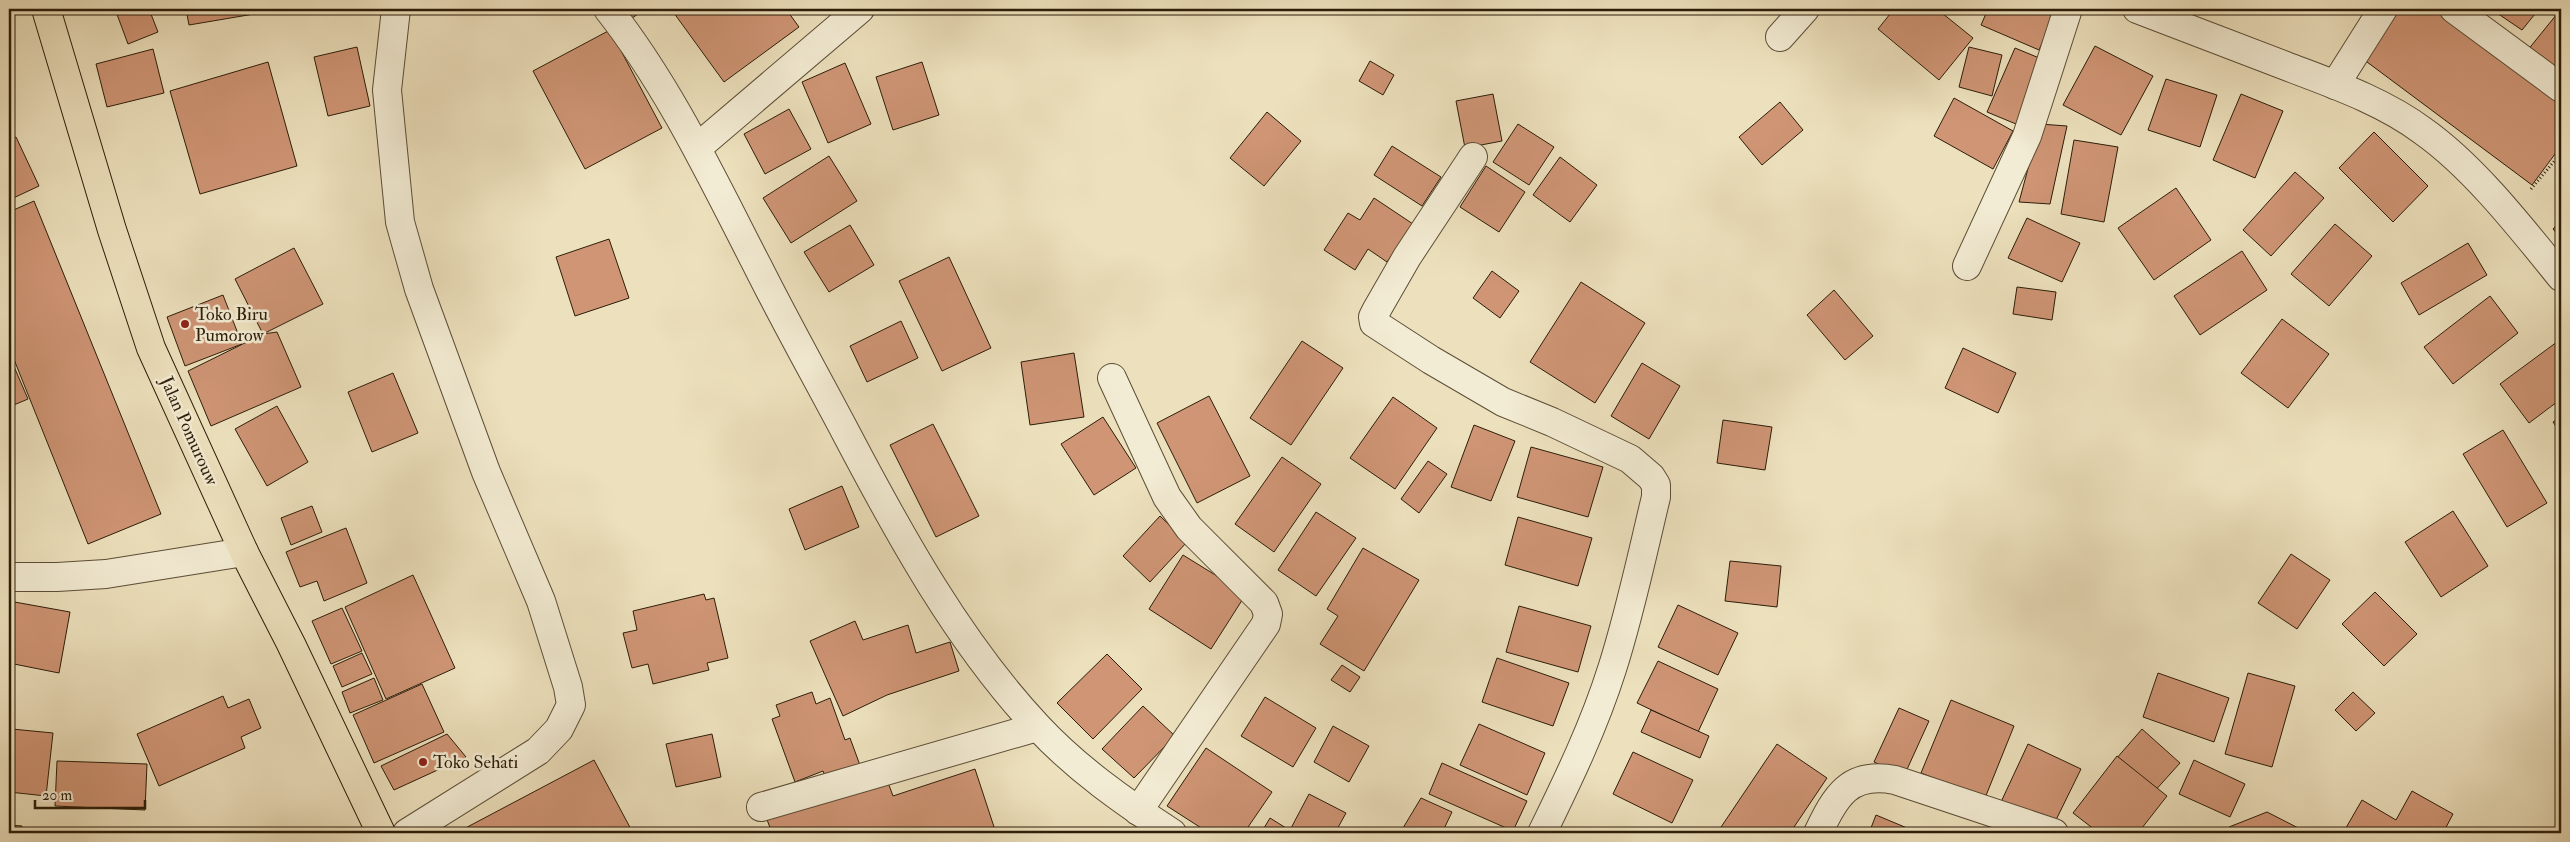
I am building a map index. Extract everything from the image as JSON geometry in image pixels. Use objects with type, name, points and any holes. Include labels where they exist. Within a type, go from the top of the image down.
[{"type":"main road","name":"Jalan Pomurouw","points":[[46,9],[109,221],[151,348],[244,552],[381,833]]},
{"type":"street","points":[[396,9],[387,90],[400,222],[419,289],[486,472],[540,600],[568,687],[571,704],[559,729],[538,752],[407,833]]},
{"type":"street","points":[[608,9],[630,37],[698,147],[758,268],[895,526],[951,614],[999,681],[1037,727],[1079,766],[1138,811],[1172,833]]},
{"type":"street","points":[[698,147],[860,9]]},
{"type":"street","points":[[1780,36],[1805,9]]},
{"type":"street","points":[[1967,266],[2027,136],[2068,9]]},
{"type":"street","points":[[2137,9],[2335,85],[2394,113],[2424,131],[2449,152],[2509,214],[2561,277]]},
{"type":"street","points":[[2335,85],[2383,9]]},
{"type":"street","points":[[2454,9],[2561,88]]},
{"type":"street","points":[[1473,157],[1407,258],[1376,311],[1373,317],[1374,323],[1431,360],[1503,402],[1552,422],[1630,459],[1651,477],[1656,485],[1656,497],[1628,614],[1612,671],[1569,778],[1542,833]]},
{"type":"street","points":[[1112,378],[1167,497],[1178,516],[1264,602],[1268,614],[1266,624],[1138,811]]},
{"type":"street","points":[[9,577],[57,578],[106,574],[244,552]]},
{"type":"street","points":[[761,807],[1037,727]]},
{"type":"street","points":[[1818,833],[1830,809],[1846,789],[1862,780],[1879,777],[1895,780],[2054,833]]},
{"type":"path","points":[[2509,214],[2561,153]]},
{"type":"building","points":[[115,9],[149,9],[158,32],[128,44]]},
{"type":"building","points":[[186,9],[253,9],[254,14],[189,25]]},
{"type":"building","points":[[618,9],[645,9],[628,21]]},
{"type":"building","points":[[671,9],[786,9],[799,27],[724,82]]},
{"type":"building","points":[[1894,9],[1937,9],[1973,38],[1939,80],[1878,29]]},
{"type":"building","points":[[1988,9],[2050,9],[2056,11],[2039,50],[1981,25]]},
{"type":"building","points":[[2395,9],[2435,9],[2561,103],[2561,146],[2532,185],[2359,56]]},
{"type":"building","points":[[2491,9],[2539,9],[2522,30]]},
{"type":"building","points":[[2561,9],[2561,78],[2527,51]]},
{"type":"building","points":[[610,30],[662,128],[585,169],[533,71]]},
{"type":"building","points":[[2095,46],[2153,76],[2121,135],[2063,105]]},
{"type":"building","points":[[357,47],[370,106],[328,116],[314,57]]},
{"type":"building","points":[[1969,47],[2002,55],[1992,96],[1959,87]]},
{"type":"building","points":[[2015,48],[2044,60],[2016,124],[1987,112]]},
{"type":"building","points":[[153,49],[164,93],[107,107],[96,64]]},
{"type":"building","points":[[1370,61],[1394,75],[1383,95],[1359,81]]},
{"type":"building","points":[[268,62],[297,166],[200,194],[170,91]]},
{"type":"building","points":[[922,62],[939,115],[893,130],[876,77]]},
{"type":"building","points":[[845,63],[871,124],[828,143],[802,82]]},
{"type":"building","points":[[2166,79],[2217,95],[2200,147],[2148,130]]},
{"type":"building","points":[[1493,94],[1502,141],[1465,148],[1456,101]]},
{"type":"building","points":[[2241,94],[2283,111],[2255,178],[2213,160]]},
{"type":"building","points":[[1954,98],[2013,131],[1993,169],[1934,136]]},
{"type":"building","points":[[1780,102],[1803,130],[1762,165],[1739,137]]},
{"type":"building","points":[[789,109],[811,149],[765,174],[744,134]]},
{"type":"building","points":[[1267,112],[1301,141],[1264,186],[1230,158]]},
{"type":"building","points":[[1518,124],[1554,147],[1529,185],[1493,162]]},
{"type":"building","points":[[2040,124],[2067,126],[2050,204],[2019,202]]},
{"type":"building","points":[[2374,132],[2428,186],[2393,222],[2339,168]]},
{"type":"building","points":[[16,137],[39,186],[9,200],[9,140]]},
{"type":"building","points":[[2074,140],[2118,147],[2104,222],[2061,214]]},
{"type":"building","points":[[1392,146],[1441,177],[1422,206],[1374,175]]},
{"type":"building","points":[[829,156],[857,201],[791,243],[763,198]]},
{"type":"building","points":[[1560,157],[1597,185],[1570,222],[1533,195]]},
{"type":"building","points":[[1486,166],[1525,192],[1499,232],[1460,207]]},
{"type":"building","points":[[2295,172],[2324,198],[2271,256],[2243,230]]},
{"type":"building","points":[[2176,188],[2211,240],[2154,280],[2118,228]]},
{"type":"building","points":[[1374,198],[1413,224],[1387,262],[1368,249],[1355,270],[1324,250],[1348,213],[1360,220]]},
{"type":"building","points":[[34,201],[161,514],[88,544],[9,347],[9,212]]},
{"type":"building","points":[[2027,218],[2080,243],[2062,282],[2008,258]]},
{"type":"building","points":[[2561,220],[2561,238],[2553,229]]},
{"type":"building","points":[[2335,224],[2372,256],[2329,306],[2291,274]]},
{"type":"building","points":[[850,225],[874,265],[829,292],[804,252]]},
{"type":"building","points":[[609,239],[629,298],[575,316],[556,257]]},
{"type":"building","points":[[2468,243],[2487,275],[2419,315],[2401,283]]},
{"type":"building","points":[[294,248],[323,304],[263,334],[235,279]]},
{"type":"building","points":[[2242,251],[2267,290],[2200,335],[2174,296]]},
{"type":"building","points":[[949,257],[991,348],[942,371],[899,281]]},
{"type":"building","points":[[1492,271],[1519,291],[1500,318],[1473,298]]},
{"type":"building","points":[[1581,282],[1645,323],[1595,403],[1530,362]]},
{"type":"building","points":[[2017,287],[2056,292],[2052,320],[2013,314]]},
{"type":"building","points":[[1834,290],[1873,336],[1845,360],[1807,315]]},
{"type":"building","points":[[223,295],[242,344],[185,366],[167,317]]},
{"type":"building","points":[[2490,296],[2518,333],[2453,384],[2424,347]]},
{"type":"building","points":[[2282,319],[2329,354],[2288,408],[2241,373]]},
{"type":"building","points":[[901,321],[918,358],[867,382],[850,346]]},
{"type":"building","points":[[277,332],[301,387],[211,426],[188,371],[263,334]]},
{"type":"building","points":[[2561,339],[2561,399],[2529,423],[2500,384]]},
{"type":"building","points":[[1302,341],[1343,368],[1291,445],[1250,418]]},
{"type":"building","points":[[1963,348],[2016,373],[1998,413],[1945,388]]},
{"type":"building","points":[[1074,353],[1084,417],[1030,425],[1021,362]]},
{"type":"building","points":[[9,355],[28,399],[9,407]]},
{"type":"building","points":[[1642,363],[1680,386],[1649,439],[1611,416]]},
{"type":"building","points":[[393,373],[418,433],[372,452],[348,392]]},
{"type":"building","points":[[1209,396],[1250,476],[1197,503],[1157,423]]},
{"type":"building","points":[[1393,397],[1437,428],[1395,489],[1350,458]]},
{"type":"building","points":[[277,406],[308,462],[267,486],[235,429]]},
{"type":"building","points":[[1103,417],[1136,468],[1094,495],[1061,444]]},
{"type":"building","points":[[2561,417],[2561,434],[2553,422]]},
{"type":"building","points":[[1723,420],[1772,427],[1765,470],[1717,463]]},
{"type":"building","points":[[933,424],[979,516],[936,537],[890,445]]},
{"type":"building","points":[[1474,425],[1515,441],[1491,501],[1451,487]]},
{"type":"building","points":[[2503,430],[2547,503],[2507,527],[2463,454]]},
{"type":"building","points":[[1531,447],[1603,467],[1588,517],[1517,497]]},
{"type":"building","points":[[1282,457],[1321,484],[1274,552],[1235,524]]},
{"type":"building","points":[[1428,461],[1447,474],[1419,513],[1401,499]]},
{"type":"building","points":[[842,486],[859,527],[805,550],[789,509]]},
{"type":"building","points":[[312,506],[322,532],[291,545],[281,518]]},
{"type":"building","points":[[2453,511],[2488,566],[2441,597],[2405,542]]},
{"type":"building","points":[[1316,512],[1356,538],[1316,596],[1278,570]]},
{"type":"building","points":[[1160,516],[1187,542],[1150,582],[1123,556]]},
{"type":"building","points":[[1518,517],[1592,538],[1578,586],[1505,565]]},
{"type":"building","points":[[346,528],[367,583],[324,601],[317,581],[300,587],[286,552]]},
{"type":"building","points":[[1363,548],[1419,580],[1364,671],[1320,644],[1338,616],[1327,609]]},
{"type":"building","points":[[2291,554],[2330,580],[2297,629],[2258,603]]},
{"type":"building","points":[[1183,555],[1246,594],[1211,649],[1149,609]]},
{"type":"building","points":[[1730,561],[1781,566],[1777,607],[1725,601]]},
{"type":"building","points":[[413,575],[455,668],[386,699],[345,607]]},
{"type":"building","points":[[2375,592],[2417,634],[2384,666],[2342,624]]},
{"type":"building","points":[[704,594],[706,600],[714,598],[728,658],[707,663],[709,670],[653,684],[648,664],[632,668],[623,633],[637,630],[633,611]]},
{"type":"building","points":[[9,601],[70,612],[59,673],[9,663]]},
{"type":"building","points":[[1678,605],[1738,633],[1718,675],[1658,647]]},
{"type":"building","points":[[1519,606],[1591,626],[1578,672],[1506,652]]},
{"type":"building","points":[[342,608],[362,651],[331,664],[312,621]]},
{"type":"building","points":[[855,621],[863,640],[908,625],[916,653],[950,642],[959,671],[887,695],[843,716],[810,641]]},
{"type":"building","points":[[362,653],[372,674],[342,687],[333,666]]},
{"type":"building","points":[[1107,654],[1142,689],[1093,739],[1057,703]]},
{"type":"building","points":[[1497,658],[1569,683],[1553,726],[1482,702]]},
{"type":"building","points":[[1658,661],[1718,689],[1698,732],[1637,703]]},
{"type":"building","points":[[1342,665],[1360,677],[1350,692],[1331,680]]},
{"type":"building","points":[[2158,673],[2229,698],[2214,742],[2143,717]]},
{"type":"building","points":[[2248,673],[2295,686],[2272,767],[2225,754]]},
{"type":"building","points":[[374,678],[383,700],[350,713],[342,692]]},
{"type":"building","points":[[422,684],[444,732],[374,763],[353,715]]},
{"type":"building","points":[[812,692],[816,704],[830,698],[845,740],[850,738],[861,768],[827,781],[823,771],[795,782],[772,719],[780,716],[776,705]]},
{"type":"building","points":[[2353,692],[2375,713],[2356,731],[2335,710]]},
{"type":"building","points":[[223,696],[228,708],[249,699],[261,728],[241,737],[245,748],[159,786],[137,734]]},
{"type":"building","points":[[1265,697],[1316,728],[1293,767],[1241,736]]},
{"type":"building","points":[[1951,700],[2014,726],[1985,798],[1921,773]]},
{"type":"building","points":[[1143,706],[1175,736],[1134,778],[1102,749]]},
{"type":"building","points":[[1899,708],[1929,721],[1904,776],[1874,762]]},
{"type":"building","points":[[1651,710],[1709,736],[1700,758],[1641,732]]},
{"type":"building","points":[[1479,724],[1545,753],[1527,795],[1460,765]]},
{"type":"building","points":[[1333,726],[1369,746],[1349,782],[1314,762]]},
{"type":"building","points":[[12,729],[53,733],[46,796],[9,792],[9,742]]},
{"type":"building","points":[[2142,729],[2180,763],[2153,793],[2116,759]]},
{"type":"building","name":"Toko Sehati","points":[[447,734],[466,757],[394,790],[381,766]]},
{"type":"building","points":[[712,734],[721,777],[676,787],[666,744]]},
{"type":"building","points":[[1777,744],[1827,778],[1790,833],[1717,833]]},
{"type":"building","points":[[2028,744],[2081,769],[2053,826],[2001,802]]},
{"type":"building","points":[[1206,748],[1272,792],[1244,833],[1209,833],[1167,806]]},
{"type":"building","points":[[1633,752],[1693,780],[1672,823],[1613,794]]},
{"type":"building","points":[[2117,756],[2167,796],[2138,833],[2099,833],[2073,813]]},
{"type":"building","points":[[594,760],[633,833],[456,833]]},
{"type":"building","points":[[2194,760],[2245,784],[2230,817],[2179,794]]},
{"type":"building","points":[[57,761],[147,764],[145,810],[55,806]]},
{"type":"building","points":[[1442,763],[1527,801],[1513,831],[1429,794]]},
{"type":"building","points":[[975,769],[996,833],[772,833],[766,817],[886,777],[893,796]]},
{"type":"building","points":[[2412,791],[2453,814],[2443,833],[2343,833],[2362,800],[2396,820]]},
{"type":"building","points":[[1309,794],[1346,813],[1335,833],[1296,833],[1290,830]]},
{"type":"building","points":[[1421,798],[1452,812],[1442,833],[1400,833]]},
{"type":"building","points":[[2267,812],[2308,833],[2228,833],[2229,827]]},
{"type":"building","points":[[1876,815],[1919,833],[1869,833]]},
{"type":"building","points":[[1270,818],[1294,833],[1261,833]]},
{"type":"building","points":[[9,825],[22,826],[21,833],[9,833]]},
{"type":"place","name":"Toko Biru Pumorow","points":[[185,324]]},
{"type":"place","name":"Toko Sehati","points":[[423,762]]}]
